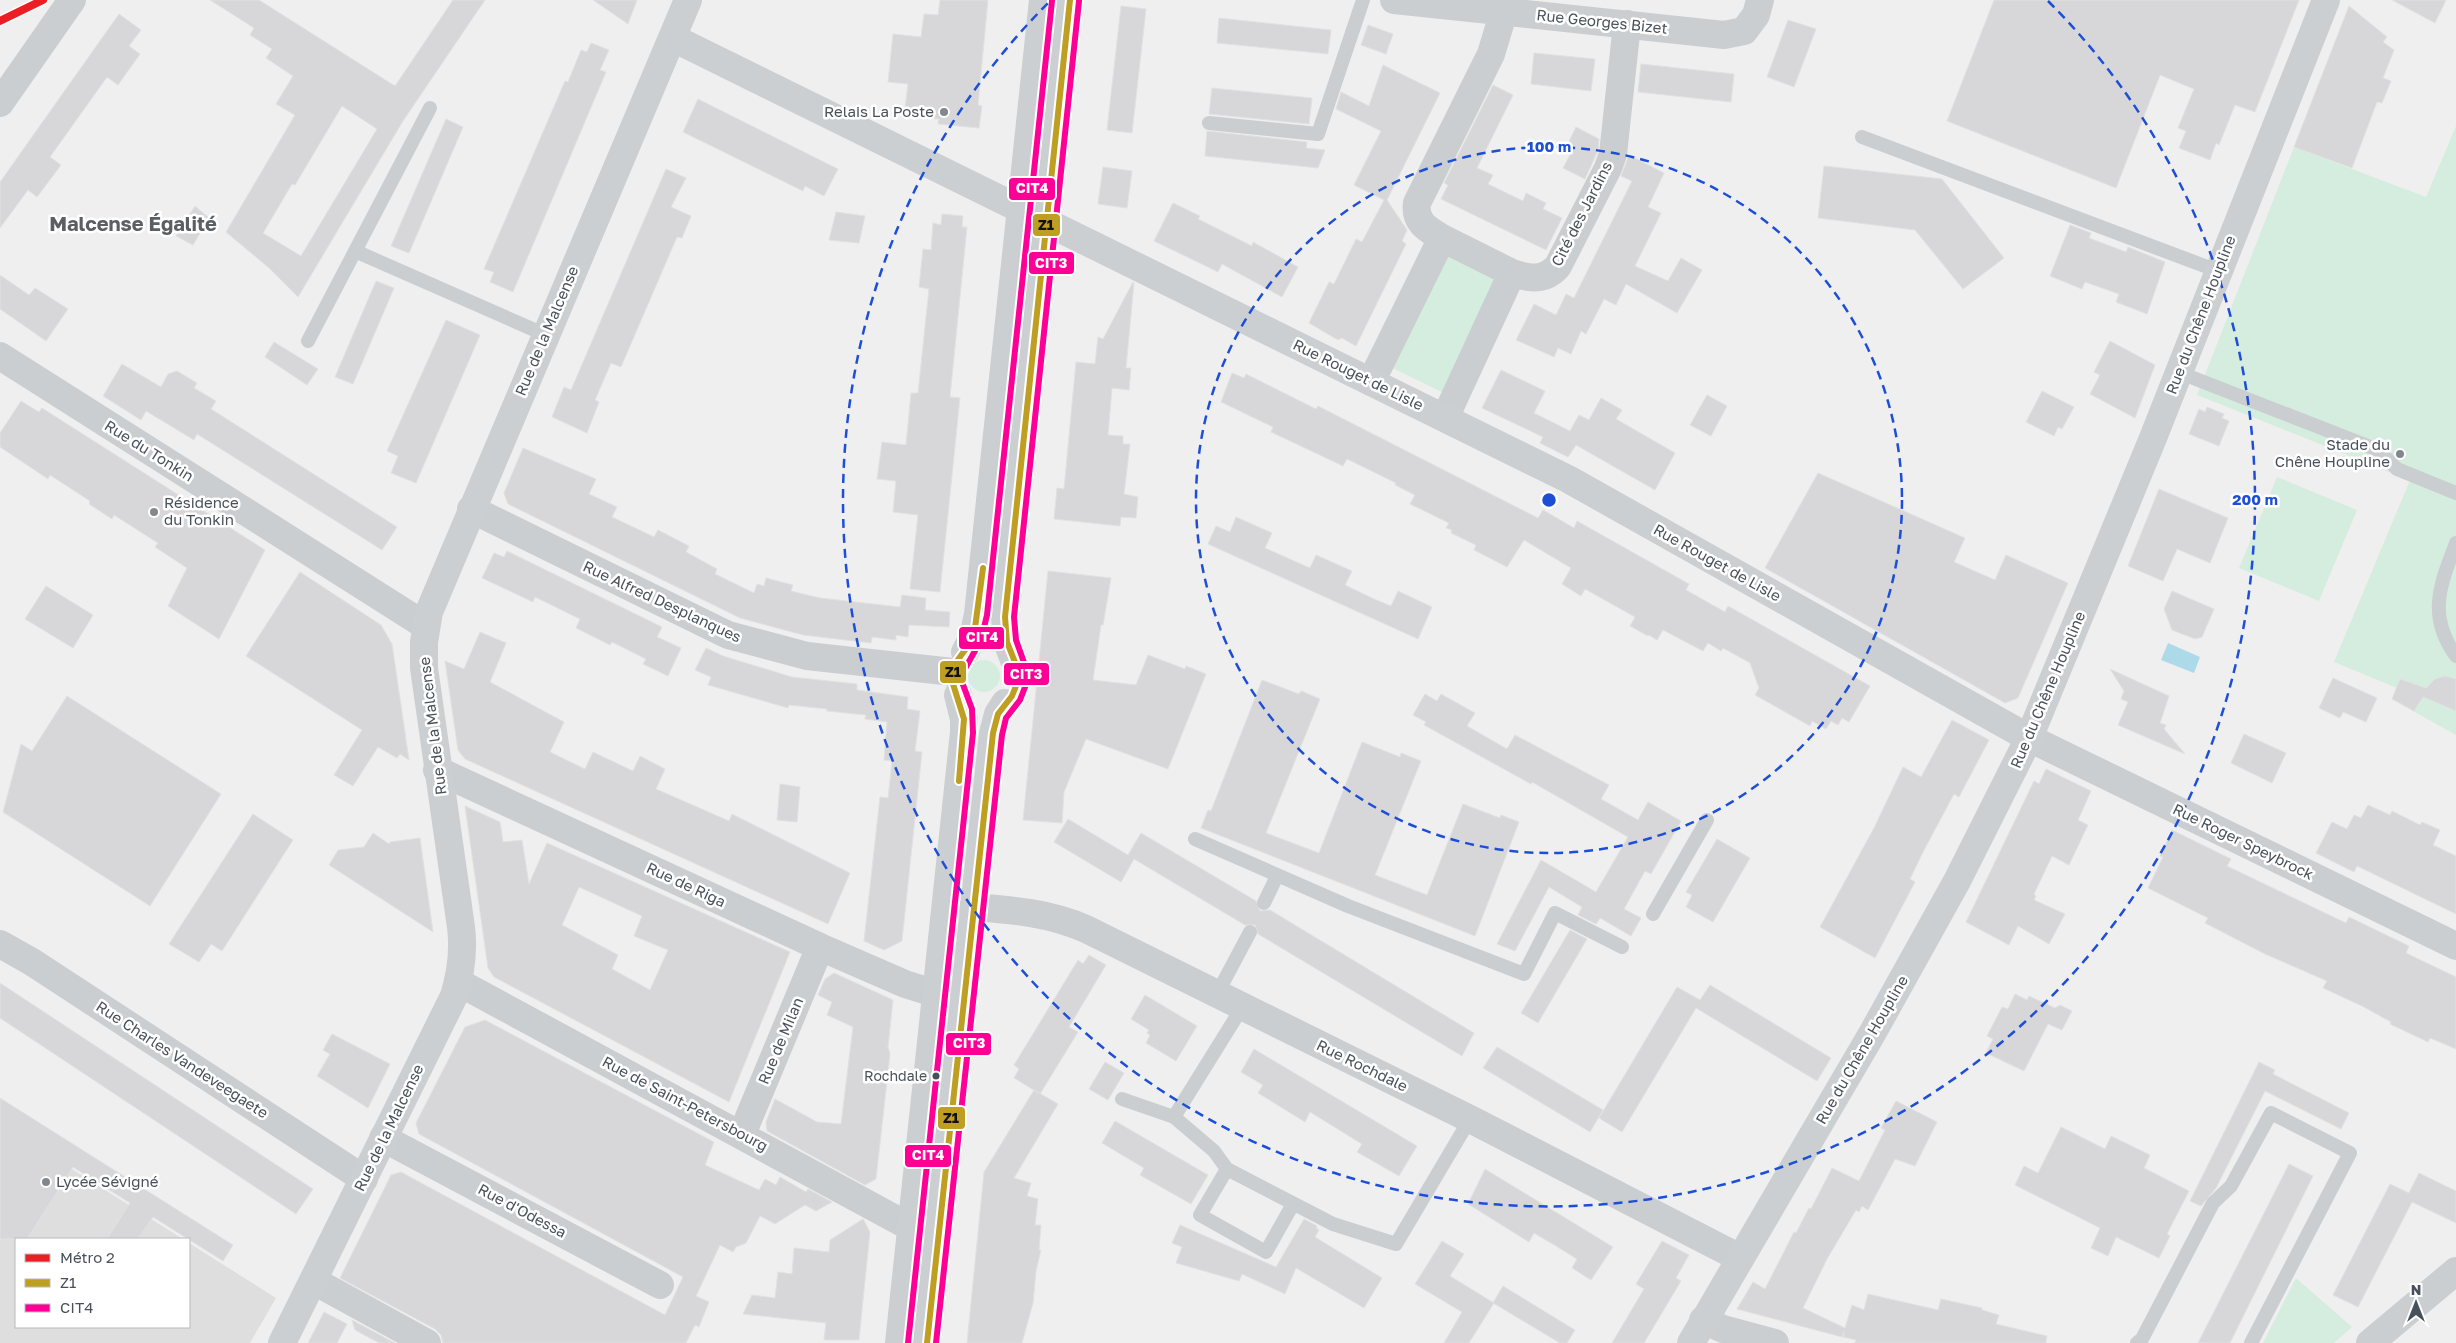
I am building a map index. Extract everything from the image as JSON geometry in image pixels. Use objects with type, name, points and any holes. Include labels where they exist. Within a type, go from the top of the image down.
[{"type":"street","points":[[0,103],[72,0]]},
{"type":"street","name":"Rue de la Malcense","points":[[282,1343],[314,1282],[454,996],[458,982],[462,938],[424,668],[426,626],[438,587],[688,0]]},
{"type":"street","points":[[899,1343],[964,732],[959,673],[973,637],[978,614],[1043,0]]},
{"type":"street","points":[[927,1343],[993,733],[998,714],[1017,686],[1018,670],[1007,642],[1005,617],[1070,0]]},
{"type":"street","name":"Rue Georges Bizet","points":[[1394,0],[1504,11],[1537,8],[1627,24],[1724,35],[1744,31],[1750,24],[1760,0]]},
{"type":"street","name":"Rue du Chêne Houpline","points":[[1697,1332],[1878,1024],[1957,881],[2030,738],[2326,0]]},
{"type":"street","name":"Cité des Jardins","points":[[1504,11],[1491,54],[1417,203],[1416,214],[1422,225],[1442,238],[1512,273],[1525,277],[1544,277],[1558,266],[1608,168],[1612,154],[1627,24]]},
{"type":"street","name":"Rue Rouget de Lisle","points":[[673,38],[1568,479],[2030,738]]},
{"type":"street","points":[[1371,382],[1442,238]]},
{"type":"street","points":[[1445,418],[1512,273]]},
{"type":"street","name":"Rue du Tonkin","points":[[0,356],[426,626]]},
{"type":"street","name":"Rue Alfred Desplanques","points":[[471,509],[728,635],[807,656],[959,673]]},
{"type":"street","points":[[1005,703],[994,708],[977,709],[966,704],[959,673],[975,646],[991,645],[1006,652],[1014,660]]},
{"type":"street","name":"Rue Roger Speybrock","points":[[2030,738],[2456,946]]},
{"type":"street","name":"Rue de Riga","points":[[438,770],[820,948],[905,984],[937,994]]},
{"type":"street","name":"Rue Rochdale","points":[[973,908],[1043,914],[1065,920],[1470,1119],[1740,1258]]},
{"type":"street","name":"Rue Charles Vandeveegaete","points":[[0,944],[32,962],[364,1179]]},
{"type":"street","name":"Rue de Milan","points":[[742,1134],[820,948]]},
{"type":"street","name":"Rue de Saint-Petersbourg","points":[[458,982],[742,1134],[912,1228]]},
{"type":"street","name":"Rue d'Odessa","points":[[383,1138],[660,1285]]},
{"type":"street","points":[[2370,1343],[2456,1271]]},
{"type":"street","points":[[314,1282],[426,1343]]},
{"type":"street","points":[[1697,1332],[1723,1329],[1775,1343]]},
{"type":"lane","points":[[1209,123],[1318,134],[1364,0]]},
{"type":"lane","points":[[308,341],[430,108]]},
{"type":"lane","points":[[1862,137],[2218,271]]},
{"type":"lane","points":[[355,251],[546,335]]},
{"type":"lane","points":[[2178,372],[2378,450],[2397,469],[2456,493]]},
{"type":"lane","points":[[2456,543],[2439,590],[2438,612],[2442,631],[2456,656]]},
{"type":"lane","points":[[1653,914],[1707,820]]},
{"type":"lane","points":[[1195,839],[1277,876],[1524,974],[1555,913],[1622,947]]},
{"type":"lane","points":[[1264,903],[1277,876]]},
{"type":"lane","points":[[1216,994],[1250,932]]},
{"type":"lane","points":[[1174,1117],[1243,1006]]},
{"type":"lane","points":[[1122,1099],[1174,1117],[1214,1151],[1227,1169],[1293,1204],[1333,1224],[1396,1244],[1470,1119]]},
{"type":"lane","points":[[2137,1343],[2142,1339],[2213,1203],[2232,1186],[2270,1113],[2350,1153],[2251,1343]]},
{"type":"lane","points":[[1227,1169],[1200,1215],[1266,1252],[1293,1204]]},
{"type":"shaded area","name":"Lycée Sévigné","points":[[0,1124],[181,1238],[15,1238],[15,1328],[190,1328],[190,1244],[276,1298],[250,1343],[0,1343]]},
{"type":"green space","name":"Stade du Chêne Houpline","points":[[2456,126],[2456,735],[2402,705],[2409,693],[2334,662],[2410,480],[2197,395],[2294,147],[2426,197]]},
{"type":"green space","points":[[1458,254],[1494,277],[1498,291],[1448,395],[1386,365],[1445,256]]},
{"type":"green space","points":[[2277,477],[2357,510],[2319,601],[2239,568]]},
{"type":"green space","points":[[984,660],[990,661],[995,665],[999,670],[999,682],[995,687],[990,691],[984,692],[978,691],[973,687],[969,682],[968,676],[969,670],[973,665],[978,661]]},
{"type":"green space","points":[[2296,1278],[2352,1327],[2334,1343],[2263,1343]]},
{"type":"water","points":[[2168,643],[2200,657],[2194,673],[2161,660]]},
{"type":"building","points":[[210,0],[259,0],[395,86],[453,0],[485,0],[403,121],[298,297],[269,268],[226,232],[295,115],[276,104],[293,76],[266,58],[272,49],[250,35],[254,28]],"holes":[[[342,106],[377,129],[301,256],[263,233],[292,184],[295,185]]]},
{"type":"building","points":[[593,0],[637,0],[628,24]]},
{"type":"building","points":[[940,0],[988,0],[978,105],[982,106],[979,128],[938,124],[939,119],[904,116],[908,84],[888,82],[893,34],[921,37],[924,14],[938,15]]},
{"type":"building","points":[[1994,0],[2299,0],[2255,112],[2235,105],[2219,145],[2216,143],[2210,160],[2179,148],[2186,131],[2178,128],[2194,89],[2160,75],[2116,188],[1947,121]]},
{"type":"building","points":[[2392,0],[2446,0],[2435,23]]},
{"type":"building","points":[[1121,6],[1146,9],[1132,133],[1107,130]]},
{"type":"building","points":[[2349,6],[2387,37],[2383,42],[2394,50],[2383,78],[2391,81],[2382,103],[2377,102],[2352,168],[2294,147]]},
{"type":"building","points":[[119,14],[141,30],[129,46],[140,54],[118,85],[107,77],[50,157],[61,165],[37,197],[28,190],[0,228],[0,182]]},
{"type":"building","points":[[1219,18],[1331,30],[1328,54],[1217,43]]},
{"type":"building","points":[[1788,20],[1816,29],[1794,87],[1767,77]]},
{"type":"building","points":[[1368,25],[1393,34],[1386,54],[1361,45]]},
{"type":"building","points":[[591,43],[609,50],[600,70],[606,72],[513,292],[490,282],[494,272],[484,269],[565,81],[568,82],[581,50],[587,52]]},
{"type":"building","points":[[1534,53],[1595,59],[1591,91],[1531,84]]},
{"type":"building","points":[[1641,64],[1734,74],[1731,102],[1638,92]]},
{"type":"building","points":[[1383,65],[1440,93],[1387,200],[1407,230],[1402,241],[1406,244],[1356,346],[1342,338],[1338,340],[1309,323],[1329,282],[1334,284],[1356,239],[1362,242],[1384,200],[1354,185],[1381,131],[1336,109],[1341,92],[1369,106]]},
{"type":"building","points":[[1493,85],[1513,95],[1477,168],[1493,175],[1488,184],[1523,201],[1526,193],[1546,203],[1543,209],[1562,218],[1546,250],[1441,199],[1448,185],[1444,183]]},
{"type":"building","points":[[1212,88],[1312,98],[1309,124],[1209,114]]},
{"type":"building","points":[[698,99],[838,169],[824,196],[805,186],[803,191],[683,132]]},
{"type":"building","points":[[446,119],[463,127],[409,253],[391,246]]},
{"type":"building","points":[[1576,127],[1599,139],[1598,150],[1585,179],[1563,168],[1570,155],[1564,152]]},
{"type":"building","points":[[1207,131],[1307,142],[1306,148],[1325,150],[1318,168],[1205,156]]},
{"type":"building","points":[[1629,155],[1664,173],[1648,207],[1661,213],[1635,266],[1668,281],[1681,258],[1702,270],[1677,313],[1626,284],[1616,305],[1604,299],[1586,334],[1581,331],[1571,354],[1558,348],[1554,357],[1516,340],[1534,304],[1556,315],[1566,294],[1574,298],[1632,181],[1621,176]]},
{"type":"building","points":[[1824,166],[1942,179],[2004,258],[1963,289],[1915,230],[1818,218]]},
{"type":"building","points":[[1103,167],[1132,171],[1127,208],[1098,204]]},
{"type":"building","points":[[666,169],[686,178],[671,207],[691,216],[682,238],[677,237],[621,367],[611,363],[595,400],[599,402],[587,433],[552,417],[564,387],[571,390]]},
{"type":"building","points":[[1173,203],[1200,216],[1198,219],[1252,246],[1253,242],[1298,267],[1282,297],[1222,264],[1218,272],[1154,241]]},
{"type":"building","points":[[195,206],[209,218],[193,245],[176,236]]},
{"type":"building","points":[[836,212],[865,216],[859,243],[829,240]]},
{"type":"building","points":[[942,214],[963,216],[962,227],[967,227],[950,397],[960,398],[940,592],[910,589],[918,515],[893,512],[896,481],[877,479],[882,442],[906,445],[911,393],[918,393],[929,289],[919,287],[923,249],[931,250],[933,223],[941,225]]},
{"type":"building","points":[[2070,225],[2091,233],[2089,238],[2126,252],[2128,247],[2165,262],[2147,314],[2116,302],[2119,294],[2085,282],[2082,289],[2050,276]]},
{"type":"building","points":[[0,275],[29,295],[35,288],[68,309],[46,341],[0,309]]},
{"type":"building","points":[[376,281],[394,288],[353,384],[335,377]]},
{"type":"building","points":[[1133,282],[1126,368],[1131,368],[1129,390],[1112,388],[1108,435],[1123,436],[1123,444],[1130,444],[1124,494],[1138,497],[1136,518],[1121,517],[1120,526],[1054,519],[1057,488],[1064,489],[1076,362],[1095,364],[1098,337],[1103,339]]},
{"type":"building","points":[[446,320],[480,335],[416,483],[391,473],[398,456],[387,451]]},
{"type":"building","points":[[2110,341],[2155,365],[2135,418],[2090,394],[2100,375],[2094,372]]},
{"type":"building","points":[[274,342],[318,369],[307,385],[265,357]]},
{"type":"building","points":[[122,364],[161,387],[168,374],[177,371],[197,383],[194,388],[216,401],[211,409],[397,527],[382,550],[197,434],[194,440],[146,411],[141,420],[103,396]]},
{"type":"building","points":[[1501,370],[1545,391],[1534,413],[1570,431],[1579,415],[1589,420],[1601,398],[1622,410],[1616,419],[1675,453],[1655,490],[1576,445],[1568,457],[1540,443],[1543,437],[1482,408]]},
{"type":"building","points":[[1232,373],[1244,378],[1246,374],[1316,409],[1318,406],[1538,518],[1543,510],[1574,528],[1577,521],[1689,584],[1686,590],[1725,612],[1728,606],[1870,686],[1849,722],[1842,718],[1838,725],[1831,721],[1826,729],[1812,721],[1810,726],[1755,695],[1759,688],[1750,663],[1723,648],[1721,651],[1708,643],[1703,651],[1663,630],[1657,640],[1648,636],[1630,626],[1635,617],[1585,589],[1581,596],[1562,584],[1571,568],[1524,540],[1507,567],[1474,550],[1476,545],[1451,533],[1452,530],[1446,528],[1449,523],[1410,504],[1415,495],[1395,485],[1396,483],[1347,459],[1343,466],[1271,432],[1273,427],[1221,402]]},
{"type":"building","points":[[2042,391],[2074,407],[2062,429],[2058,427],[2054,436],[2026,422]]},
{"type":"building","points":[[1707,395],[1727,406],[1711,436],[1690,425]]},
{"type":"building","points":[[21,401],[39,412],[42,408],[265,550],[219,639],[168,606],[187,568],[155,547],[158,543],[114,515],[112,519],[89,504],[90,501],[50,475],[48,479],[0,447],[0,433]]},
{"type":"building","points":[[2207,407],[2224,414],[2222,418],[2229,421],[2219,446],[2189,434],[2199,409],[2205,412]]},
{"type":"building","points":[[523,448],[596,479],[589,494],[617,507],[612,517],[654,537],[658,530],[689,546],[686,552],[717,569],[715,574],[754,593],[757,584],[764,586],[766,578],[793,585],[791,591],[820,598],[900,607],[902,595],[926,598],[925,610],[950,612],[949,627],[909,625],[908,637],[896,635],[896,640],[872,637],[871,643],[803,635],[740,618],[508,504],[504,493]]},
{"type":"building","points":[[1818,473],[1965,538],[1954,562],[1995,580],[2006,555],[2068,583],[2018,698],[2005,703],[1765,568]]},
{"type":"building","points":[[2159,489],[2228,518],[2210,563],[2177,549],[2163,581],[2128,566]]},
{"type":"building","points":[[1236,517],[1272,533],[1265,548],[1310,568],[1316,555],[1352,571],[1345,585],[1374,599],[1391,606],[1398,591],[1432,607],[1418,639],[1208,544],[1216,526],[1230,532]]},
{"type":"building","points":[[507,551],[662,627],[657,637],[681,648],[668,676],[643,664],[646,659],[612,642],[610,645],[576,628],[580,619],[535,597],[533,602],[482,578],[494,553],[504,557]]},
{"type":"building","points":[[1048,571],[1111,578],[1103,625],[1101,625],[1093,680],[1136,685],[1148,655],[1185,669],[1186,666],[1206,674],[1168,769],[1086,739],[1064,792],[1062,823],[1023,820]]},
{"type":"building","points":[[300,572],[381,625],[392,644],[409,760],[400,754],[397,758],[378,747],[353,786],[334,775],[362,730],[246,656]]},
{"type":"building","points":[[46,586],[93,615],[73,648],[25,619]]},
{"type":"building","points":[[2172,591],[2214,609],[2202,637],[2195,639],[2172,630],[2164,609]]},
{"type":"building","points":[[480,632],[506,643],[490,682],[564,722],[550,752],[585,769],[593,752],[633,771],[640,756],[665,769],[656,789],[729,821],[732,814],[850,873],[828,924],[465,759],[458,750],[445,661],[464,669]]},
{"type":"building","points":[[706,648],[723,656],[792,677],[857,684],[857,690],[908,697],[907,709],[920,711],[915,751],[922,752],[902,941],[884,950],[864,941],[880,797],[888,798],[892,761],[884,760],[887,722],[865,719],[866,715],[827,711],[827,709],[789,705],[788,708],[708,685],[711,677],[695,670]]},
{"type":"building","points":[[2110,669],[2169,696],[2160,723],[2166,725],[2164,729],[2185,754],[2118,725],[2128,702],[2121,699],[2124,691]]},
{"type":"building","points":[[2445,676],[2456,679],[2456,711],[2423,697],[2414,711],[2392,699],[2400,679],[2426,688],[2435,679]]},
{"type":"building","points":[[2333,678],[2377,698],[2366,722],[2343,712],[2340,718],[2319,708]]},
{"type":"building","points":[[1262,680],[1299,694],[1301,691],[1320,699],[1266,833],[1319,853],[1362,742],[1400,757],[1401,753],[1421,761],[1375,875],[1427,895],[1463,804],[1500,818],[1501,815],[1519,822],[1475,936],[1201,828],[1208,810],[1211,811]]},
{"type":"building","points":[[1425,694],[1437,701],[1441,694],[1475,713],[1467,726],[1507,749],[1515,735],[1609,785],[1601,799],[1638,820],[1648,802],[1681,821],[1651,874],[1645,871],[1624,909],[1641,918],[1631,936],[1600,918],[1596,924],[1578,915],[1582,907],[1549,887],[1515,951],[1497,944],[1541,860],[1596,892],[1628,837],[1532,782],[1531,784],[1424,725],[1426,722],[1413,715]]},
{"type":"building","points":[[67,696],[221,794],[150,906],[3,812],[21,744],[32,751]]},
{"type":"building","points":[[1952,720],[1989,740],[1959,797],[1954,794],[1923,852],[1910,879],[1915,882],[1875,958],[1820,927],[1874,828],[1903,767],[1921,777]]},
{"type":"building","points":[[2244,734],[2286,753],[2272,783],[2231,763]]},
{"type":"building","points":[[2046,769],[2091,791],[2078,820],[2088,825],[2069,865],[2052,856],[2034,894],[2036,896],[2034,900],[2065,914],[2049,944],[2018,926],[2009,945],[1966,922],[2034,781],[2039,784]]},
{"type":"building","points":[[780,784],[800,787],[797,822],[777,820]]},
{"type":"building","points":[[2368,805],[2390,815],[2392,811],[2420,825],[2422,822],[2440,830],[2433,845],[2456,856],[2456,914],[2357,866],[2354,872],[2316,853],[2332,822],[2347,829],[2354,815],[2361,818]]},
{"type":"building","points":[[465,806],[500,822],[503,842],[522,840],[529,884],[547,843],[790,952],[729,1102],[494,977],[488,968]],"holes":[[[579,887],[642,916],[634,936],[668,950],[650,990],[612,969],[618,955],[562,925]]]},
{"type":"building","points":[[253,814],[293,840],[222,951],[211,944],[199,962],[169,944]]},
{"type":"building","points":[[1068,819],[1128,855],[1141,833],[1256,901],[1260,911],[1270,910],[1474,1033],[1462,1056],[1258,934],[1255,925],[1245,925],[1134,859],[1121,882],[1054,842]]},
{"type":"building","points":[[2172,830],[2231,859],[2227,866],[2346,923],[2349,917],[2409,946],[2406,953],[2456,977],[2456,1049],[2430,1038],[2428,1042],[2390,1024],[2391,1022],[2362,1006],[2323,988],[2327,981],[2265,954],[2205,923],[2208,918],[2148,888],[2163,857],[2160,856]]},
{"type":"building","points":[[373,833],[389,844],[390,842],[420,838],[433,932],[329,865],[338,850],[364,847]]},
{"type":"building","points":[[1717,839],[1750,858],[1713,922],[1686,907],[1692,895],[1686,892]]},
{"type":"building","points":[[1570,930],[1587,939],[1538,1023],[1521,1013]]},
{"type":"building","points":[[1089,955],[1106,965],[1069,1027],[1078,1032],[1040,1094],[1014,1078],[1019,1069],[1014,1065],[1078,960],[1083,964]]},
{"type":"building","points":[[834,973],[893,1000],[888,1047],[890,1054],[876,1179],[865,1185],[767,1131],[766,1122],[775,1099],[817,1122],[841,1124],[853,1027],[827,1015],[832,1002],[818,995],[825,979]]},
{"type":"building","points":[[0,983],[313,1189],[296,1214],[0,1018]]},
{"type":"building","points":[[1710,985],[1831,1058],[1817,1081],[1696,1008],[1622,1132],[1599,1118],[1677,987],[1700,1000]]},
{"type":"building","points":[[2015,994],[2027,1000],[2029,996],[2055,1008],[2060,1005],[2072,1011],[2062,1030],[2048,1024],[2024,1071],[1986,1053],[1993,1039],[1987,1036],[2002,1007],[2008,1009]]},
{"type":"building","points":[[1145,995],[1197,1026],[1176,1061],[1146,1043],[1150,1035],[1147,1033],[1149,1030],[1131,1019]]},
{"type":"building","points":[[485,1020],[714,1142],[705,1165],[759,1190],[765,1179],[776,1185],[780,1177],[806,1192],[808,1189],[832,1202],[816,1211],[805,1205],[775,1224],[760,1216],[746,1243],[736,1247],[733,1252],[720,1245],[696,1296],[709,1302],[699,1327],[695,1325],[686,1343],[443,1343],[441,1335],[435,1329],[340,1278],[391,1175],[401,1172],[665,1315],[683,1277],[419,1134],[416,1123],[465,1027]]},
{"type":"building","points":[[332,1034],[390,1064],[368,1108],[317,1076],[330,1054],[323,1050]]},
{"type":"building","points":[[1497,1047],[1603,1110],[1590,1132],[1483,1068]]},
{"type":"building","points":[[1254,1049],[1417,1146],[1399,1176],[1357,1152],[1362,1144],[1310,1112],[1305,1122],[1258,1093],[1263,1085],[1241,1072]]},
{"type":"building","points":[[1105,1062],[1124,1073],[1108,1100],[1089,1089]]},
{"type":"building","points":[[2259,1062],[2275,1070],[2273,1074],[2349,1113],[2341,1129],[2265,1091],[2216,1188],[2201,1206],[2190,1201]]},
{"type":"building","points":[[1034,1090],[1058,1104],[1014,1178],[1031,1183],[1027,1196],[1038,1199],[1035,1225],[1041,1225],[1039,1250],[1041,1250],[1036,1271],[1033,1303],[1022,1343],[967,1343],[984,1172]]},
{"type":"building","points":[[0,1098],[233,1245],[223,1261],[190,1240],[190,1238],[186,1238],[153,1217],[139,1238],[108,1238],[130,1203],[73,1167],[28,1238],[0,1239]]},
{"type":"building","points":[[1896,1101],[1937,1122],[1915,1166],[1895,1159],[1868,1210],[1862,1206],[1859,1212],[1856,1210],[1827,1259],[1803,1308],[1845,1328],[1852,1305],[1864,1310],[1868,1294],[1938,1310],[1941,1299],[1982,1308],[1982,1310],[1999,1315],[1996,1324],[2047,1336],[2046,1343],[1855,1343],[1856,1340],[1843,1337],[1844,1331],[1842,1337],[1737,1309],[1753,1282],[1765,1289],[1794,1232],[1796,1233],[1809,1208],[1811,1209],[1832,1168],[1859,1181],[1885,1130],[1881,1128]]},
{"type":"building","points":[[1115,1121],[1208,1175],[1191,1204],[1140,1175],[1144,1168],[1102,1143]]},
{"type":"building","points":[[2061,1127],[2105,1149],[2111,1136],[2150,1155],[2144,1168],[2189,1191],[2167,1234],[2170,1236],[2159,1258],[2116,1237],[2108,1256],[2091,1248],[2100,1228],[2015,1185],[2024,1166],[2038,1173]]},
{"type":"building","points":[[2289,1164],[2313,1176],[2230,1343],[2198,1343]]},
{"type":"building","points":[[1485,1169],[1613,1247],[1591,1280],[1572,1268],[1577,1259],[1556,1246],[1534,1233],[1529,1242],[1468,1204]]},
{"type":"building","points":[[2419,1173],[2456,1191],[2456,1223],[2412,1202],[2358,1307],[2333,1295],[2390,1184],[2409,1193]]},
{"type":"building","points":[[863,1219],[870,1232],[859,1340],[824,1340],[826,1323],[743,1314],[752,1295],[775,1298],[778,1272],[792,1274],[794,1248],[829,1252],[830,1240]]},
{"type":"building","points":[[1304,1219],[1317,1226],[1316,1228],[1319,1230],[1315,1237],[1382,1278],[1364,1308],[1296,1268],[1285,1294],[1242,1274],[1239,1281],[1176,1263],[1182,1247],[1172,1243],[1180,1225],[1276,1267]]},
{"type":"building","points":[[1442,1241],[1464,1254],[1450,1276],[1494,1303],[1469,1343],[1444,1343],[1462,1312],[1415,1284]]},
{"type":"building","points":[[1662,1241],[1689,1255],[1676,1278],[1681,1281],[1644,1343],[1612,1343],[1644,1289],[1636,1284]]},
{"type":"building","points":[[1503,1286],[1575,1330],[1567,1343],[1560,1343],[1493,1303]]},
{"type":"building","points":[[324,1312],[347,1324],[337,1343],[308,1343]]},
{"type":"building","points":[[352,1320],[395,1343],[379,1343],[355,1330]]},
{"type":"metro line","name":"2","points":[[0,21],[43,0]]},
{"type":"transit line","name":"Z1","points":[[927,1343],[993,733],[998,714],[1012,696],[1018,681],[1018,670],[1007,642],[1005,617],[1070,0]]},
{"type":"transit line","name":"CIT4","points":[[908,1343],[973,733],[972,709],[962,682],[962,674],[981,640],[987,615],[1052,1]]},
{"type":"transit line","name":"CIT3","points":[[936,1343],[1002,735],[1006,718],[1020,700],[1027,682],[1026,668],[1016,640],[1014,617],[1079,1]]},
{"type":"transit line","name":"Z1","points":[[959,781],[964,719],[953,684],[953,672],[957,661],[970,643],[975,628],[983,568]]},
{"type":"place","name":"Relais La Poste","points":[[944,112]]},
{"type":"place","name":"Stade du Chêne Houpline","points":[[2400,454]]},
{"type":"place","name":"Résidence du Tonkin","points":[[154,512]]},
{"type":"place","name":"Rochdale","points":[[936,1076]]},
{"type":"place","name":"Lycée Sévigné","points":[[46,1182]]},
{"type":"district","name":"Malcense Égalité","points":[[133,224]]}]
